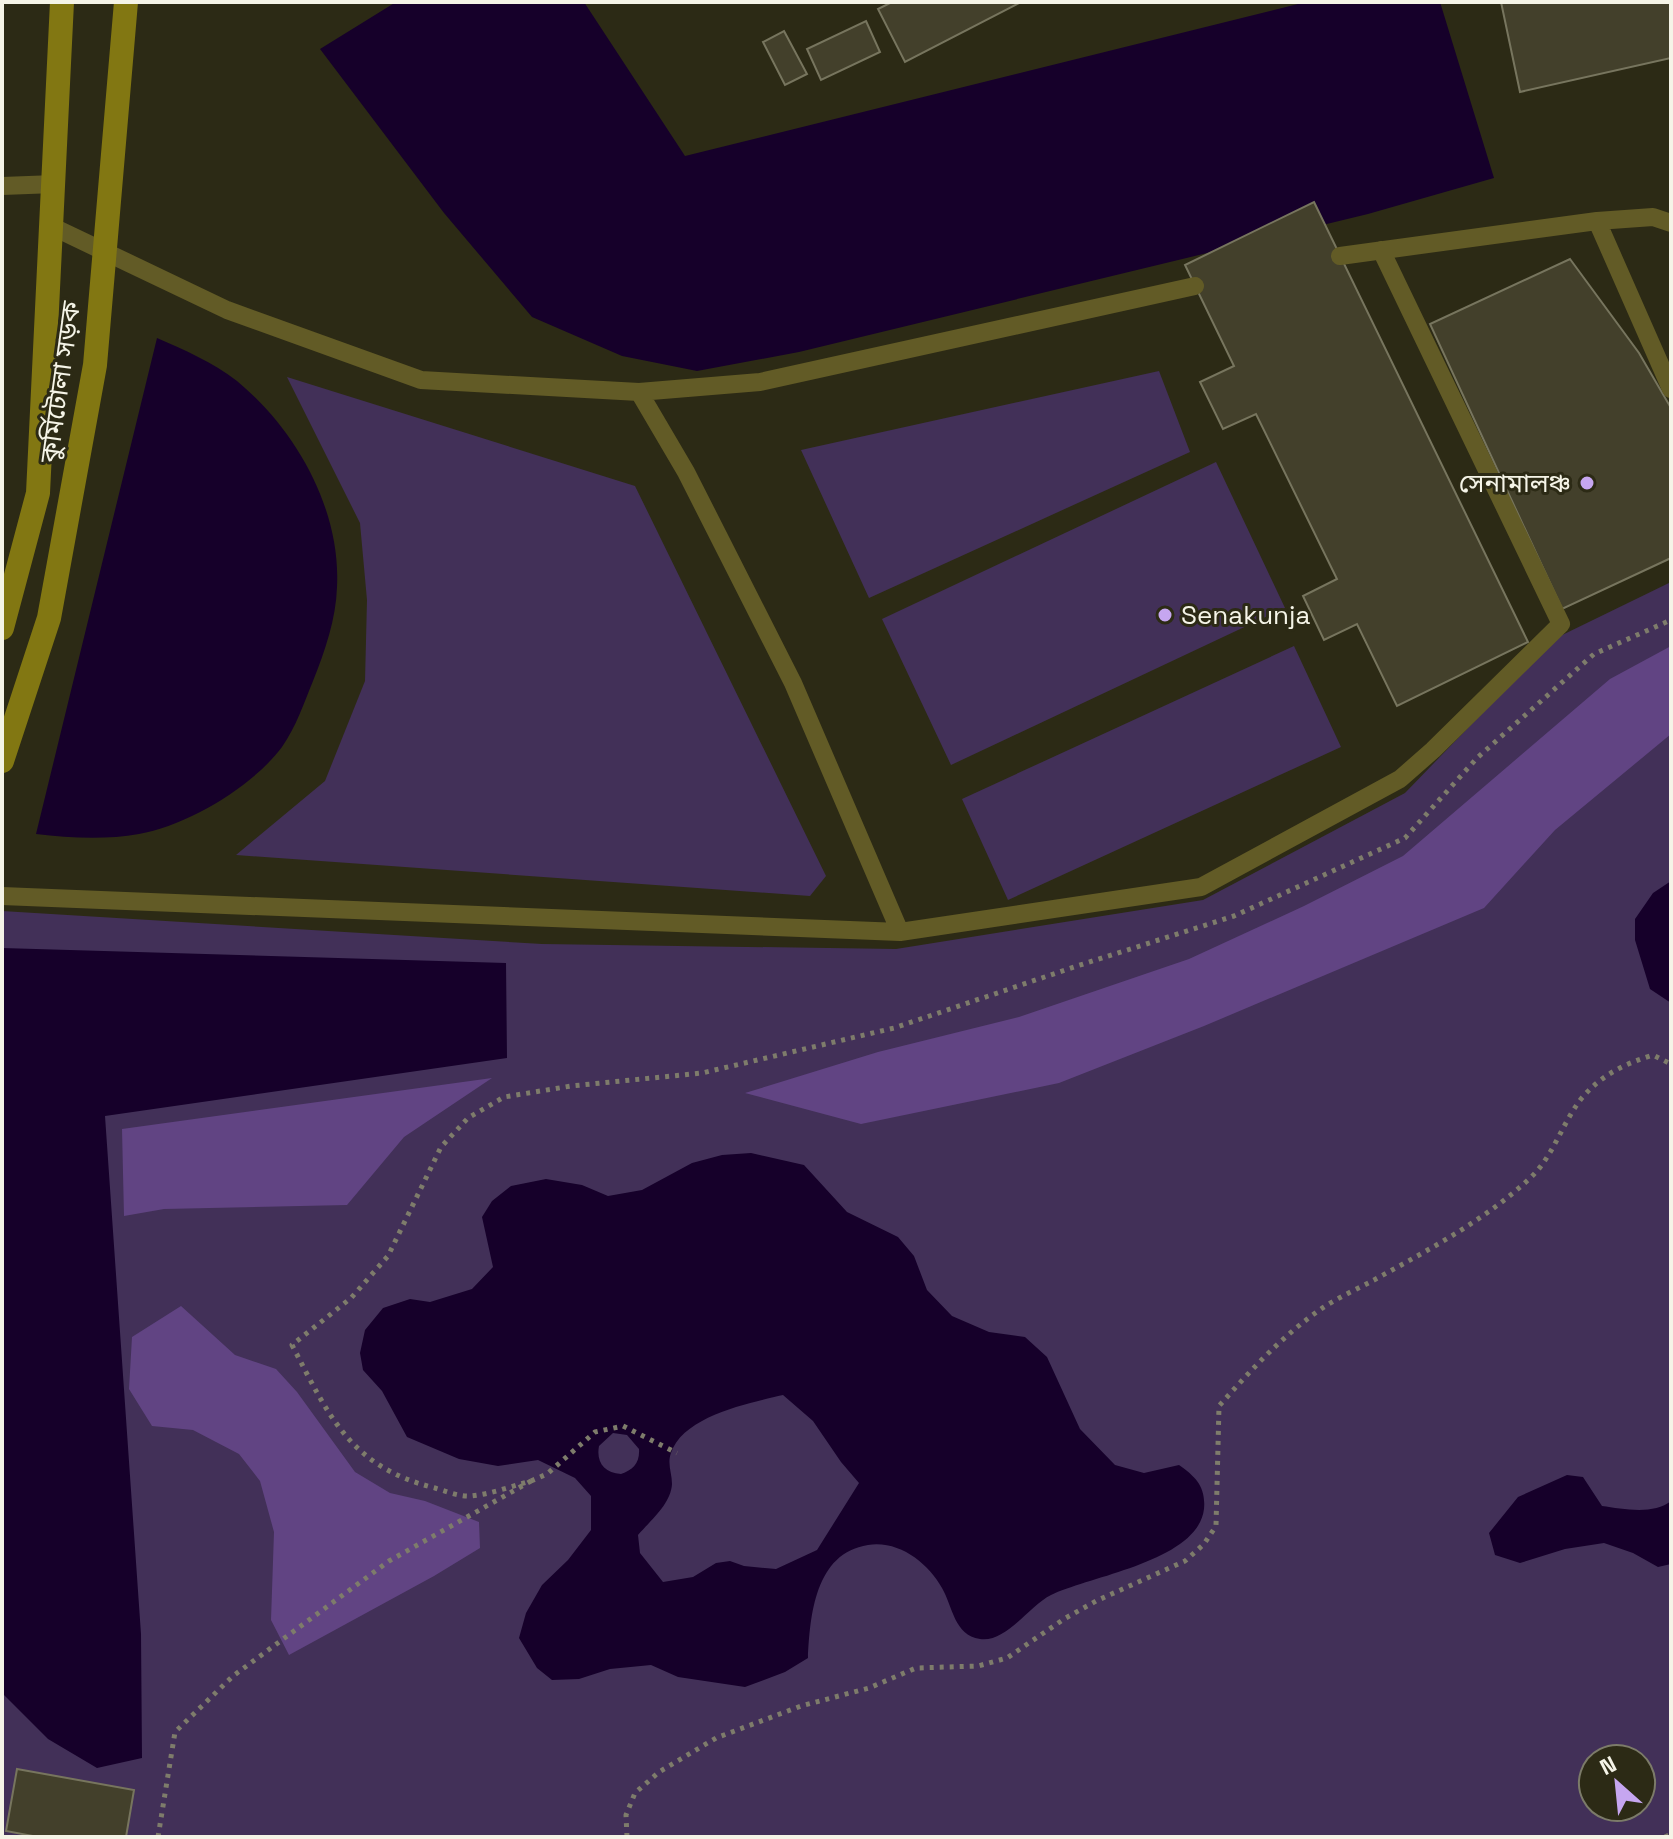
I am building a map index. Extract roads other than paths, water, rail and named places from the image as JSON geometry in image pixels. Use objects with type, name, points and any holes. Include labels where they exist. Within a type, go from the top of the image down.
[{"type":"main road","name":"কুর্মিটোলা সড়ক","points":[[2,628],[38,493],[62,2]]},
{"type":"main road","name":"কুর্মিটোলা সড়ক","points":[[2,761],[49,618],[95,365],[126,2]]},
{"type":"lane","points":[[2,186],[55,184]]},
{"type":"lane","points":[[1340,256],[1597,221],[1653,217],[1671,223]]},
{"type":"lane","points":[[1597,221],[1671,389]]},
{"type":"lane","points":[[51,226],[227,310],[421,380],[639,392],[760,382],[1195,286]]},
{"type":"lane","points":[[2,896],[900,932],[1201,887],[1400,779],[1561,624],[1381,250]]},
{"type":"lane","points":[[639,392],[686,472],[793,683],[900,932]]},
{"type":"place","name":"সেনামালঞ্চ","points":[[1587,483]]},
{"type":"place","name":"Senakunja","points":[[1165,615]]}]
